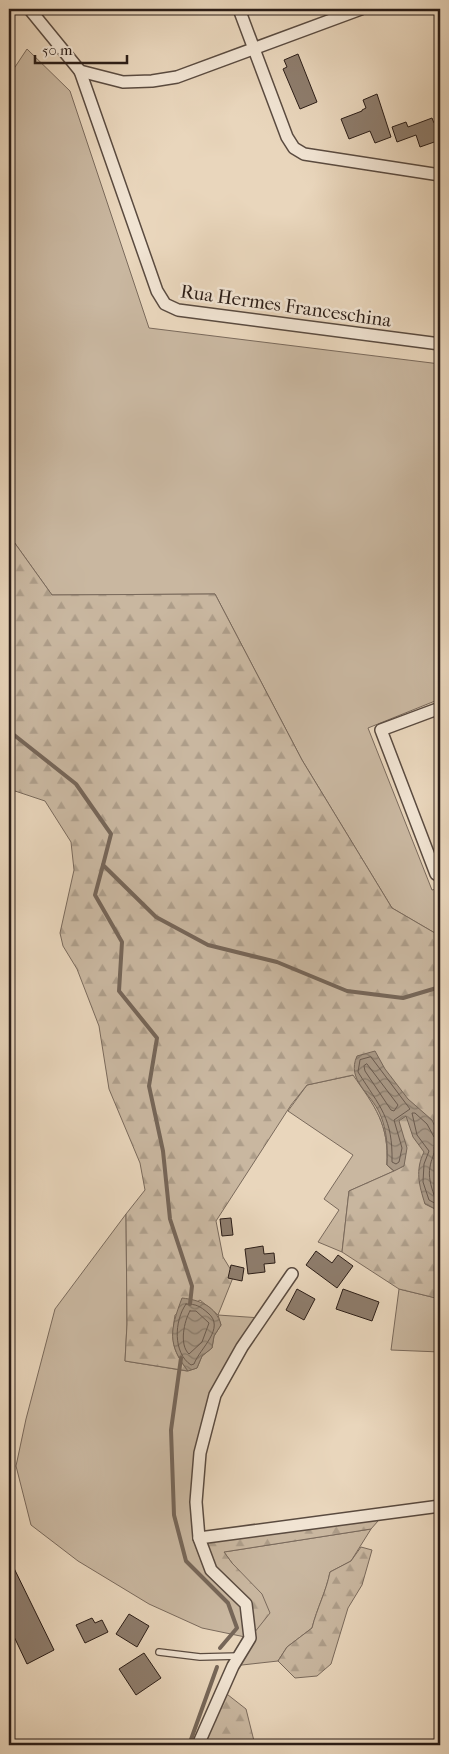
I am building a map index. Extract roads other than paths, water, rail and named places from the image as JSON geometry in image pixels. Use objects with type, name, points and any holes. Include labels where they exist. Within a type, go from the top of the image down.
[{"type":"street","points":[[240,9],[287,137],[294,148],[304,154],[440,175]]},
{"type":"street","points":[[80,71],[123,82],[152,82],[177,77],[361,9]]},
{"type":"street","name":"Rua Hermes Franceschina","points":[[31,11],[80,71],[157,291],[165,304],[178,310],[440,344]]},
{"type":"street","points":[[438,873],[381,730],[440,708]]},
{"type":"street","points":[[198,1745],[239,1656],[250,1638],[246,1604],[211,1570],[199,1538],[196,1502],[200,1453],[215,1395],[242,1346],[292,1274]]},
{"type":"street","points":[[199,1538],[440,1506]]},
{"type":"lane","points":[[159,1652],[200,1657],[239,1656]]},
{"type":"water","points":[[375,1051],[385,1069],[408,1099],[432,1120],[440,1138],[439,1211],[425,1204],[419,1178],[421,1159],[424,1152],[413,1137],[406,1116],[399,1121],[407,1148],[404,1166],[394,1171],[387,1165],[384,1126],[376,1106],[357,1079],[354,1065],[357,1056]]},
{"type":"water","points":[[182,1298],[195,1300],[206,1305],[219,1318],[221,1325],[214,1336],[212,1348],[202,1356],[197,1368],[188,1371],[177,1353],[173,1336],[175,1319]]},
{"type":"waterway","points":[[9,731],[76,784],[111,834],[103,865],[156,917],[208,945],[277,962],[347,991],[403,998],[440,987]]},
{"type":"waterway","points":[[103,865],[95,895],[122,942],[119,991],[157,1038],[149,1086],[163,1151],[170,1219],[192,1286],[190,1304]]},
{"type":"waterway","points":[[181,1358],[171,1430],[174,1515],[186,1561],[228,1603],[237,1628],[220,1648]]},
{"type":"waterway","points":[[189,1745],[217,1667]]}]
